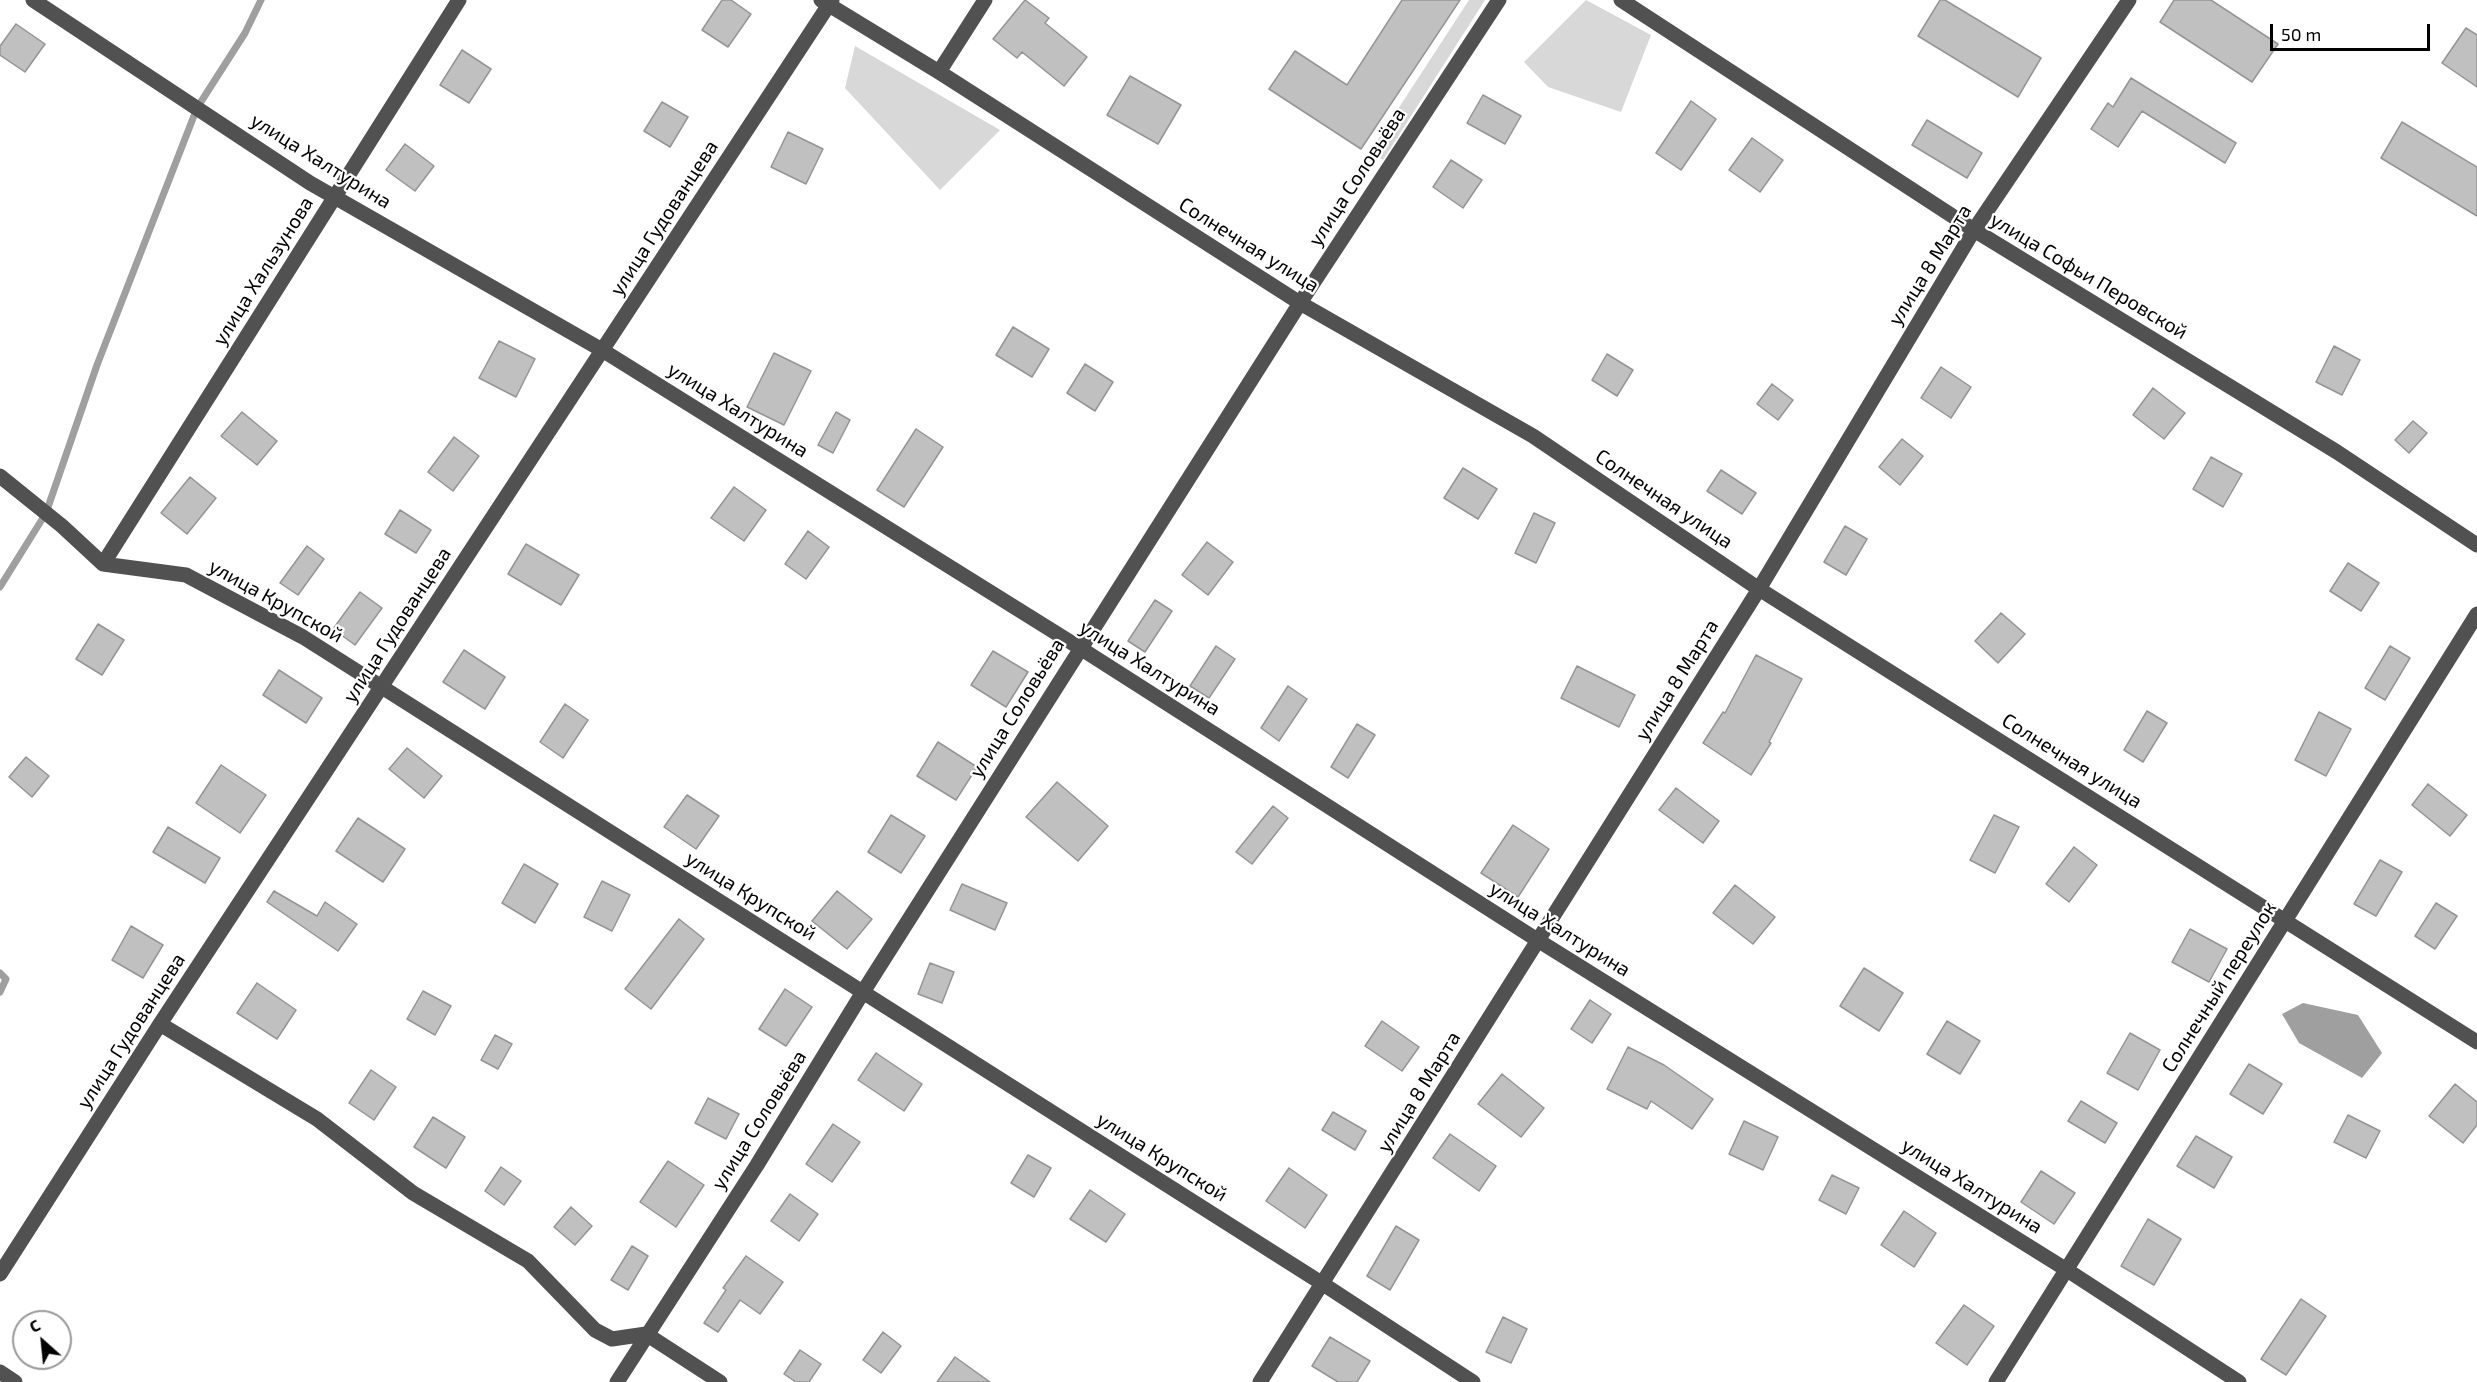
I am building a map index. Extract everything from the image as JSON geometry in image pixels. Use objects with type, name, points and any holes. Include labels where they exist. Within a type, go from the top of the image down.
[{"type":"street","name":"улица Халтурина","points":[[33,0],[334,196],[602,350],[1080,648],[1539,941],[2067,1270],[2239,1382]]},
{"type":"street","name":"улица Хальзунова","points":[[103,564],[459,0]]},
{"type":"street","points":[[939,72],[985,0]]},
{"type":"street","name":"улица Соловьёва","points":[[617,1382],[757,1165],[863,992],[1300,303],[1499,0]]},
{"type":"street","name":"улица Софьи Перовской","points":[[1620,0],[1974,230],[2337,452],[2477,545]]},
{"type":"street","name":"улица 8 Марта","points":[[1260,1382],[1759,589],[1974,230],[2129,0]]},
{"type":"street","name":"Солнечная улица","points":[[828,2],[1300,303],[1533,436],[1759,589],[2477,1042]]},
{"type":"street","name":"улица Гудованцева","points":[[0,1275],[160,1024],[828,2]]},
{"type":"street","points":[[0,476],[62,526],[103,564]]},
{"type":"street","name":"улица Крупской","points":[[103,564],[186,575],[303,637],[1323,1284],[1473,1382]]},
{"type":"street","name":"Солнечный переулок","points":[[1996,1382],[2477,614]]},
{"type":"street","points":[[160,1024],[317,1119],[413,1193],[528,1261],[595,1330],[612,1339],[646,1334],[720,1382]]},
{"type":"street","points":[[0,1372],[15,1382]]},
{"type":"shaded area","points":[[1469,0],[1485,0],[1383,160],[1370,152]]},
{"type":"shaded area","points":[[1586,0],[1651,35],[1621,112],[1548,87],[1524,62]]},
{"type":"shaded area","points":[[855,46],[1000,130],[940,190],[845,88]]},
{"type":"shaded area","points":[[2303,1003],[2358,1015],[2382,1053],[2362,1078],[2299,1043],[2282,1014]]},
{"type":"building","points":[[722,0],[731,0],[751,14],[728,47],[702,30]]},
{"type":"building","points":[[1025,0],[1049,18],[1045,23],[1087,57],[1064,86],[1022,52],[1017,58],[993,39]]},
{"type":"building","points":[[1402,0],[1460,0],[1361,149],[1269,89],[1295,51],[1347,85]]},
{"type":"building","points":[[1940,0],[1945,0],[2041,58],[2018,97],[1918,36]]},
{"type":"building","points":[[2174,0],[2211,0],[2278,44],[2252,82],[2160,22]]},
{"type":"building","points":[[16,24],[45,44],[25,72],[0,55],[0,46]]},
{"type":"building","points":[[2466,28],[2477,35],[2477,87],[2442,63]]},
{"type":"building","points":[[462,50],[491,69],[469,103],[440,85]]},
{"type":"building","points":[[1130,76],[1181,105],[1158,144],[1107,115]]},
{"type":"building","points":[[2131,78],[2236,143],[2225,163],[2142,111],[2118,147],[2091,129],[2108,103],[2113,107]]},
{"type":"building","points":[[1483,95],[1521,116],[1505,144],[1467,123]]},
{"type":"building","points":[[1691,101],[1716,119],[1681,170],[1656,153]]},
{"type":"building","points":[[662,102],[688,117],[670,147],[644,131]]},
{"type":"building","points":[[1927,120],[1982,153],[1967,178],[1912,145]]},
{"type":"building","points":[[2402,122],[2477,167],[2477,216],[2381,158]]},
{"type":"building","points":[[788,132],[823,149],[806,184],[771,167]]},
{"type":"building","points":[[1752,138],[1783,160],[1760,192],[1729,170]]},
{"type":"building","points":[[405,144],[434,166],[415,191],[386,170]]},
{"type":"building","points":[[1451,160],[1482,180],[1463,208],[1433,187]]},
{"type":"building","points":[[1013,327],[1049,349],[1032,377],[996,355]]},
{"type":"building","points":[[499,341],[535,359],[516,397],[479,378]]},
{"type":"building","points":[[2334,346],[2360,360],[2342,395],[2316,382]]},
{"type":"building","points":[[774,353],[811,371],[784,425],[747,407]]},
{"type":"building","points":[[1607,354],[1633,370],[1617,396],[1592,380]]},
{"type":"building","points":[[1085,364],[1113,382],[1095,411],[1067,393]]},
{"type":"building","points":[[1941,367],[1971,387],[1951,418],[1921,398]]},
{"type":"building","points":[[1772,384],[1793,400],[1778,420],[1757,404]]},
{"type":"building","points":[[2153,388],[2185,413],[2164,439],[2133,415]]},
{"type":"building","points":[[242,412],[277,441],[257,465],[221,436]]},
{"type":"building","points":[[836,412],[850,420],[833,453],[818,445]]},
{"type":"building","points":[[2413,421],[2427,433],[2409,453],[2395,440]]},
{"type":"building","points":[[916,429],[943,447],[904,507],[877,490]]},
{"type":"building","points":[[454,437],[479,456],[453,491],[428,472]]},
{"type":"building","points":[[1902,439],[1923,456],[1900,485],[1879,467]]},
{"type":"building","points":[[2211,457],[2242,474],[2223,507],[2193,489]]},
{"type":"building","points":[[1463,468],[1497,489],[1478,519],[1444,498]]},
{"type":"building","points":[[1721,470],[1756,493],[1742,514],[1707,491]]},
{"type":"building","points":[[190,477],[216,498],[187,534],[161,513]]},
{"type":"building","points":[[734,487],[766,510],[744,541],[711,518]]},
{"type":"building","points":[[400,510],[431,530],[416,553],[385,534]]},
{"type":"building","points":[[1534,513],[1555,523],[1536,563],[1515,553]]},
{"type":"building","points":[[1845,526],[1867,539],[1846,575],[1824,562]]},
{"type":"building","points":[[808,531],[829,547],[806,579],[785,564]]},
{"type":"building","points":[[1207,542],[1233,562],[1208,595],[1182,575]]},
{"type":"building","points":[[526,544],[579,575],[561,605],[508,574]]},
{"type":"building","points":[[307,546],[324,559],[298,595],[280,583]]},
{"type":"building","points":[[2348,563],[2379,583],[2361,611],[2330,591]]},
{"type":"building","points":[[360,592],[382,608],[355,645],[333,629]]},
{"type":"building","points":[[1155,600],[1172,611],[1145,652],[1128,641]]},
{"type":"building","points":[[2001,613],[2025,634],[1998,663],[1975,641]]},
{"type":"building","points":[[98,624],[124,640],[102,675],[76,659]]},
{"type":"building","points":[[1216,646],[1235,659],[1209,698],[1190,686]]},
{"type":"building","points":[[2390,646],[2410,658],[2385,700],[2365,688]]},
{"type":"building","points":[[464,650],[505,677],[485,709],[443,682]]},
{"type":"building","points":[[993,651],[1028,672],[1006,707],[971,685]]},
{"type":"building","points":[[1756,655],[1802,679],[1769,742],[1771,743],[1751,775],[1703,743],[1723,712],[1725,713]]},
{"type":"building","points":[[1577,666],[1635,695],[1619,727],[1561,698]]},
{"type":"building","points":[[279,670],[322,698],[306,723],[263,695]]},
{"type":"building","points":[[1288,686],[1307,699],[1279,741],[1261,728]]},
{"type":"building","points":[[565,704],[588,720],[563,758],[540,742]]},
{"type":"building","points":[[2147,711],[2167,723],[2143,762],[2124,750]]},
{"type":"building","points":[[2319,712],[2351,729],[2326,776],[2295,760]]},
{"type":"building","points":[[1357,724],[1375,735],[1348,778],[1331,767]]},
{"type":"building","points":[[938,742],[977,767],[956,800],[917,776]]},
{"type":"building","points":[[407,748],[442,776],[424,798],[389,769]]},
{"type":"building","points":[[26,757],[49,776],[32,797],[9,777]]},
{"type":"building","points":[[221,765],[266,795],[240,833],[196,803]]},
{"type":"building","points":[[1057,782],[1108,826],[1078,861],[1026,817]]},
{"type":"building","points":[[2428,784],[2467,815],[2450,836],[2412,805]]},
{"type":"building","points":[[1676,788],[1719,821],[1703,843],[1659,810]]},
{"type":"building","points":[[687,795],[719,816],[696,849],[664,827]]},
{"type":"building","points":[[1273,806],[1288,818],[1252,864],[1236,852]]},
{"type":"building","points":[[891,815],[925,836],[901,873],[868,852]]},
{"type":"building","points":[[1994,815],[2019,827],[1995,873],[1970,860]]},
{"type":"building","points":[[358,818],[405,849],[383,882],[336,851]]},
{"type":"building","points":[[1513,825],[1549,849],[1518,897],[1481,873]]},
{"type":"building","points":[[168,827],[220,858],[205,883],[153,852]]},
{"type":"building","points":[[2074,847],[2097,865],[2069,902],[2046,884]]},
{"type":"building","points":[[2380,860],[2402,872],[2376,916],[2354,904]]},
{"type":"building","points":[[524,864],[558,884],[535,923],[502,903]]},
{"type":"building","points":[[602,881],[630,895],[612,931],[584,917]]},
{"type":"building","points":[[962,884],[1007,903],[995,930],[950,910]]},
{"type":"building","points":[[1735,885],[1775,917],[1753,944],[1713,913]]},
{"type":"building","points":[[274,891],[317,916],[325,902],[357,924],[338,951],[267,902]]},
{"type":"building","points":[[837,891],[872,919],[847,949],[812,921]]},
{"type":"building","points":[[2436,903],[2457,916],[2435,949],[2415,936]]},
{"type":"building","points":[[679,919],[704,939],[651,1009],[625,989]]},
{"type":"building","points":[[131,926],[163,945],[143,978],[112,960]]},
{"type":"building","points":[[2190,929],[2227,949],[2209,982],[2172,962]]},
{"type":"building","points":[[930,963],[954,972],[942,1003],[918,994]]},
{"type":"building","points":[[1864,968],[1903,993],[1879,1031],[1840,1006]]},
{"type":"building","points":[[257,983],[296,1010],[277,1039],[237,1013]]},
{"type":"building","points":[[785,989],[812,1007],[786,1046],[759,1029]]},
{"type":"building","points":[[423,991],[451,1006],[435,1035],[407,1019]]},
{"type":"building","points":[[1590,1000],[1611,1014],[1592,1043],[1571,1029]]},
{"type":"building","points":[[1382,1021],[1419,1047],[1402,1071],[1365,1046]]},
{"type":"building","points":[[1947,1021],[1980,1041],[1960,1074],[1927,1054]]},
{"type":"building","points":[[2130,1033],[2160,1050],[2138,1090],[2107,1073]]},
{"type":"building","points":[[495,1035],[512,1044],[498,1069],[481,1060]]},
{"type":"building","points":[[1628,1047],[1664,1065],[1713,1099],[1692,1129],[1651,1101],[1647,1109],[1607,1089]]},
{"type":"building","points":[[876,1053],[922,1084],[904,1111],[858,1080]]},
{"type":"building","points":[[2249,1064],[2282,1084],[2263,1114],[2230,1094]]},
{"type":"building","points":[[371,1070],[396,1087],[374,1120],[349,1103]]},
{"type":"building","points":[[1502,1074],[1544,1108],[1521,1137],[1478,1104]]},
{"type":"building","points":[[2455,1084],[2477,1102],[2477,1125],[2463,1143],[2429,1116]]},
{"type":"building","points":[[708,1098],[739,1114],[726,1139],[695,1123]]},
{"type":"building","points":[[2081,1101],[2117,1123],[2105,1143],[2068,1121]]},
{"type":"building","points":[[1333,1112],[1366,1131],[1355,1150],[1322,1130]]},
{"type":"building","points":[[2348,1115],[2380,1131],[2366,1158],[2334,1142]]},
{"type":"building","points":[[433,1117],[465,1137],[446,1168],[414,1147]]},
{"type":"building","points":[[1744,1121],[1778,1137],[1763,1170],[1729,1154]]},
{"type":"building","points":[[833,1124],[860,1142],[832,1182],[806,1164]]},
{"type":"building","points":[[1450,1134],[1496,1166],[1479,1191],[1433,1158]]},
{"type":"building","points":[[2196,1136],[2232,1157],[2214,1188],[2177,1166]]},
{"type":"building","points":[[1028,1155],[1051,1168],[1034,1197],[1011,1183]]},
{"type":"building","points":[[668,1161],[704,1185],[676,1227],[640,1202]]},
{"type":"building","points":[[501,1167],[521,1181],[504,1205],[485,1191]]},
{"type":"building","points":[[1289,1168],[1327,1195],[1305,1228],[1266,1201]]},
{"type":"building","points":[[2041,1171],[2075,1193],[2054,1224],[2021,1202]]},
{"type":"building","points":[[1832,1175],[1859,1188],[1846,1214],[1819,1200]]},
{"type":"building","points":[[1090,1190],[1125,1214],[1106,1242],[1070,1219]]},
{"type":"building","points":[[790,1194],[818,1214],[799,1241],[771,1221]]},
{"type":"building","points":[[571,1207],[592,1226],[575,1245],[554,1227]]},
{"type":"building","points":[[1904,1211],[1936,1233],[1914,1267],[1881,1245]]},
{"type":"building","points":[[2148,1219],[2181,1239],[2154,1285],[2121,1266]]},
{"type":"building","points":[[1396,1226],[1419,1240],[1390,1290],[1367,1276]]},
{"type":"building","points":[[632,1246],[648,1256],[628,1290],[611,1280]]},
{"type":"building","points":[[746,1256],[783,1282],[760,1314],[740,1300],[718,1332],[704,1323],[726,1290],[723,1288]]},
{"type":"building","points":[[2301,1299],[2326,1316],[2286,1375],[2261,1359]]},
{"type":"building","points":[[1964,1305],[1994,1326],[1967,1365],[1936,1343]]},
{"type":"building","points":[[1503,1317],[1527,1329],[1511,1363],[1486,1352]]},
{"type":"building","points":[[883,1332],[901,1346],[881,1373],[863,1360]]},
{"type":"building","points":[[1330,1337],[1370,1361],[1357,1382],[1338,1382],[1312,1366]]},
{"type":"building","points":[[800,1350],[821,1364],[809,1382],[796,1382],[784,1374]]},
{"type":"building","points":[[955,1357],[990,1382],[937,1382]]},
{"type":"waterway","points":[[0,587],[46,513],[97,365],[197,108],[245,33],[261,0]]},
{"type":"waterway","points":[[0,973],[6,979],[0,992]]}]
